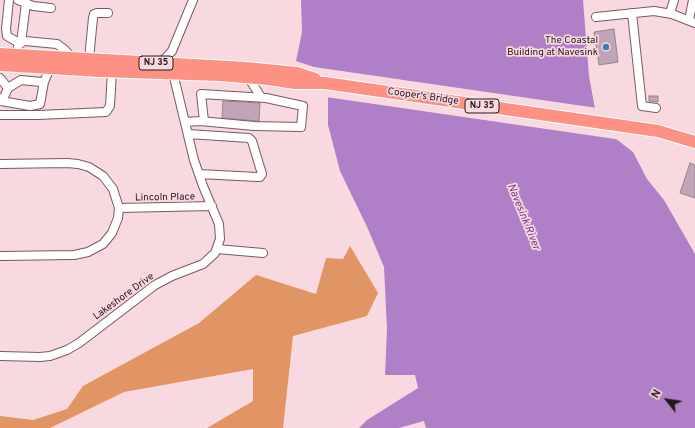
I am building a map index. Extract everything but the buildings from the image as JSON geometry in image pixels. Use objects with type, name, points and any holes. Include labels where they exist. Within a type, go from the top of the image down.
[{"type":"highway","name":"NJ 35","points":[[10,50],[72,58],[279,71],[296,73],[325,83]]},
{"type":"highway","name":"NJ 35","points":[[0,65],[248,77],[294,83],[325,83]]},
{"type":"highway","name":"Cooper's Bridge","points":[[325,83],[640,128],[658,131],[695,142]]},
{"type":"street","points":[[9,0],[6,29],[10,50]]},
{"type":"street","points":[[160,64],[172,52],[193,0]]},
{"type":"street","points":[[670,13],[674,0]]},
{"type":"street","points":[[596,17],[651,10],[670,13],[692,21],[693,0]]},
{"type":"street","points":[[10,50],[22,1],[33,6],[51,8]]},
{"type":"street","points":[[89,59],[94,14],[108,13]]},
{"type":"street","points":[[632,13],[642,106],[656,108]]},
{"type":"street","points":[[0,100],[30,106],[40,104],[44,82],[50,68]]},
{"type":"street","points":[[0,115],[106,112],[110,106],[112,71]]},
{"type":"street","points":[[173,73],[199,174],[219,224],[220,238],[217,249],[263,253]]},
{"type":"street","points":[[248,77],[261,97]]},
{"type":"street","points":[[0,78],[8,88]]},
{"type":"street","points":[[0,100],[5,95],[8,88],[20,80],[44,82]]},
{"type":"street","points":[[185,122],[301,127],[303,106],[261,97],[201,94],[204,122]]},
{"type":"street","points":[[188,134],[249,138],[252,141],[262,174],[260,177],[199,174]]},
{"type":"street","points":[[0,164],[73,163],[89,167],[103,176],[113,189],[119,208],[118,218],[112,233],[103,244],[88,252],[74,255],[0,256]]},
{"type":"street","name":"Lincoln Place","points":[[119,208],[212,206]]},
{"type":"street","name":"Lakeshore Drive","points":[[0,356],[40,357],[50,356],[67,350],[155,285],[172,276],[203,264],[211,258],[217,249]]},
{"type":"shaded area","points":[[350,246],[378,293],[367,316],[293,336],[283,428],[207,428],[253,401],[253,369],[124,392],[50,428],[0,428],[0,416],[33,420],[67,409],[83,386],[199,323],[256,275],[316,294],[326,258],[343,259]]},
{"type":"water","name":"Navesink River","points":[[301,0],[583,0],[589,76],[598,125],[633,152],[647,179],[664,200],[695,254],[695,428],[426,428],[424,421],[399,428],[359,428],[367,420],[418,388],[415,375],[385,375],[387,329],[384,267],[368,229],[340,171],[328,125],[328,91],[323,70],[296,61],[302,32]]},
{"type":"pier","points":[[313,68],[597,108],[600,124],[622,140],[326,97],[322,71]]},
{"type":"place","name":"The Coastal Building at Navesink","points":[[606,47]]}]
